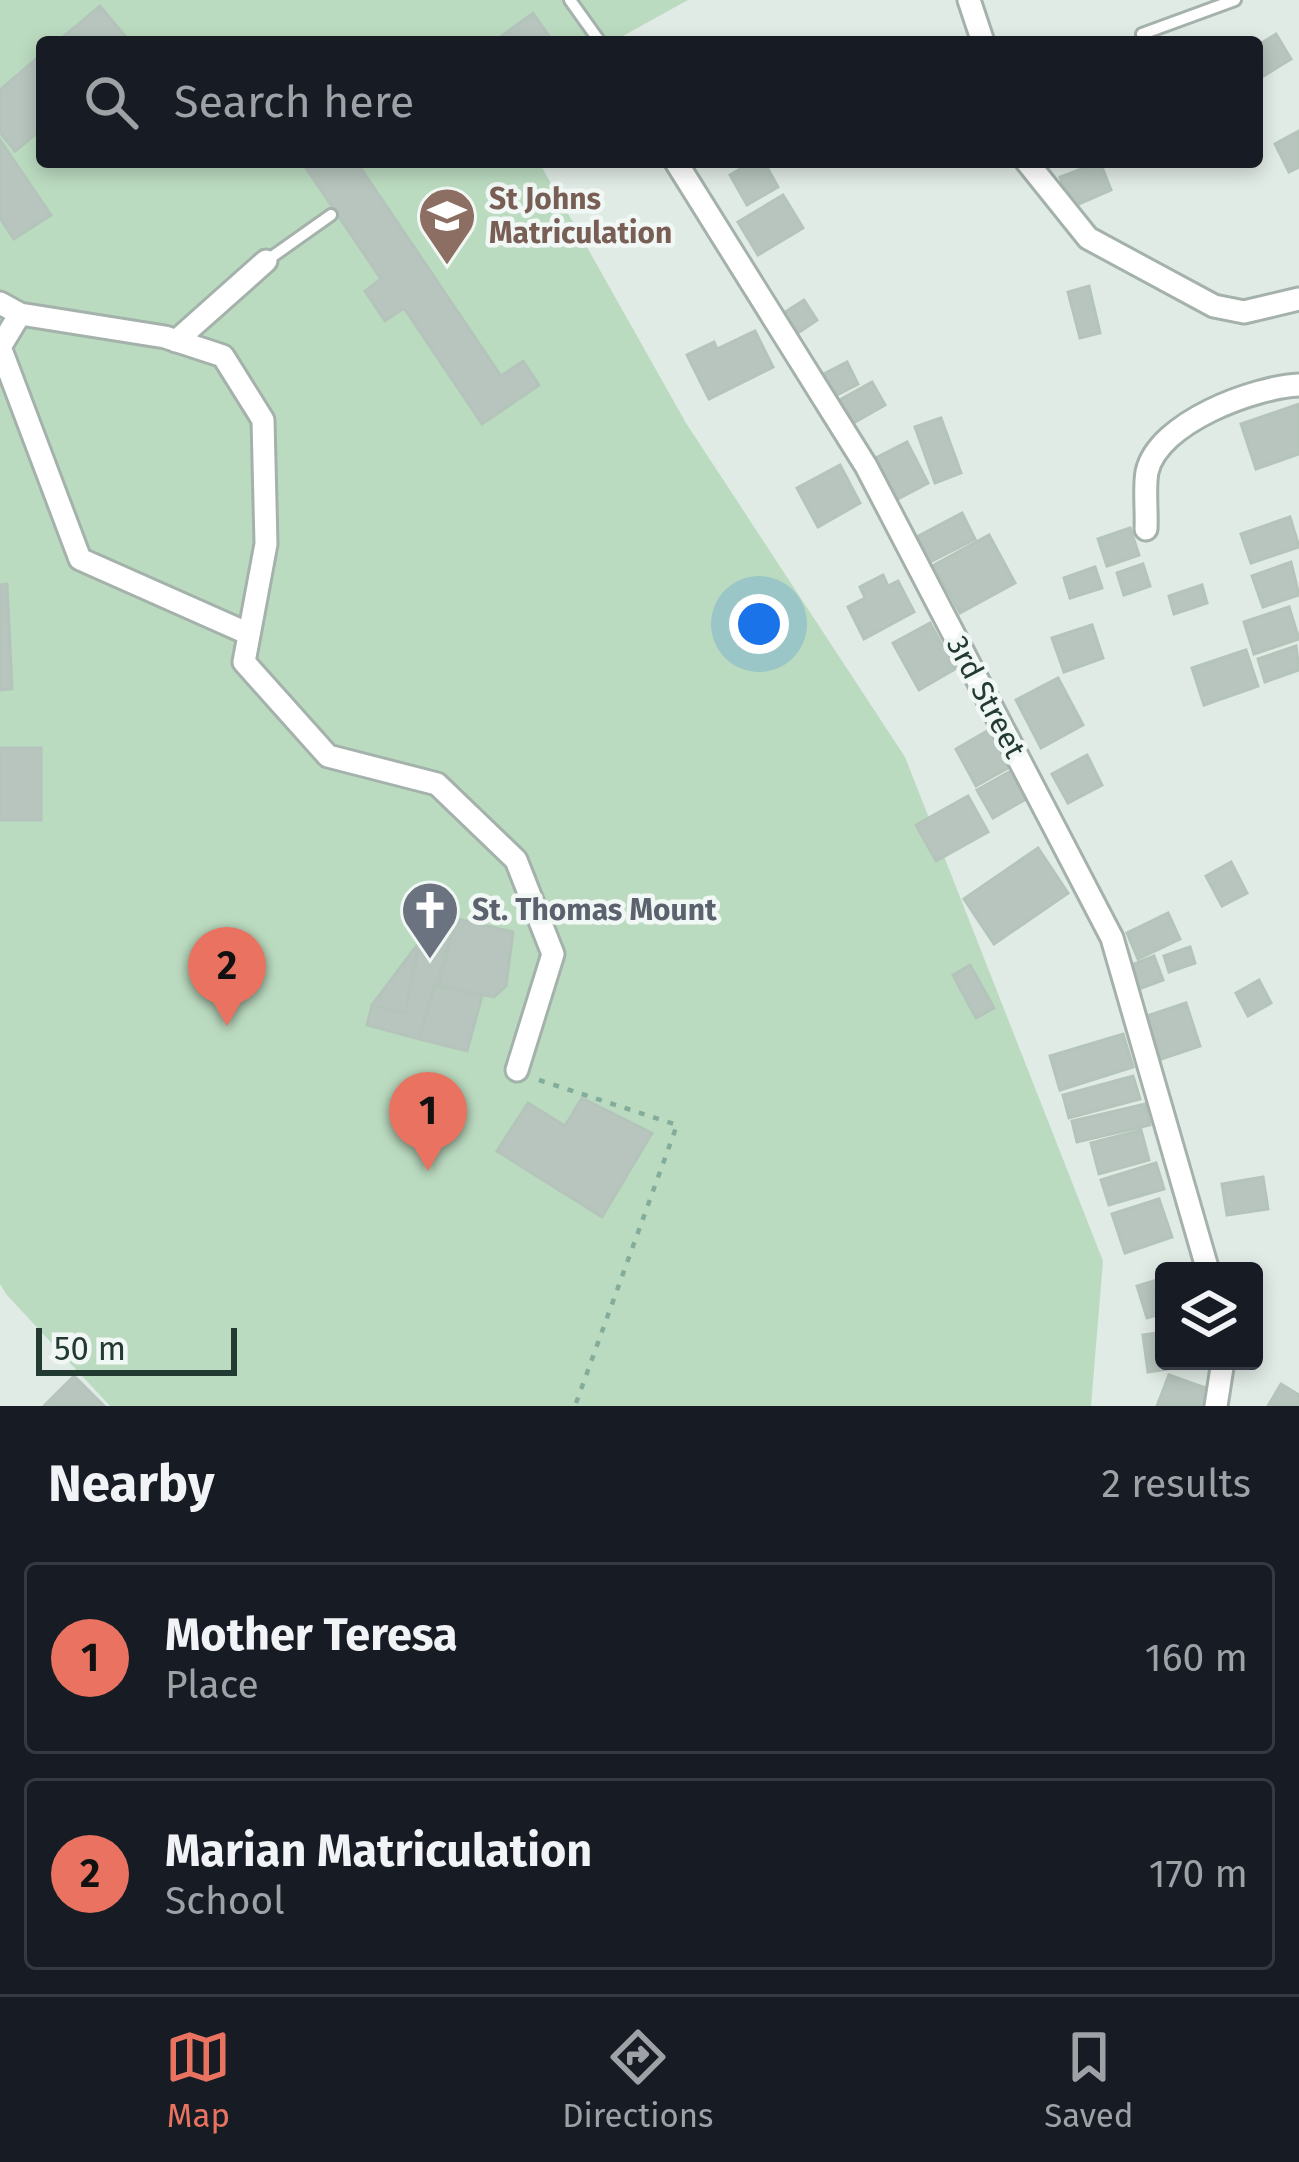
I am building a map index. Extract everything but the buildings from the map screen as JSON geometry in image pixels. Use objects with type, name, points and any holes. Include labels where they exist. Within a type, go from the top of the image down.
[{"type":"street","points":[[969,0],[980,36]]},
{"type":"street","name":"3rd Street","points":[[680,168],[866,466],[1112,938],[1205,1262]]},
{"type":"street","points":[[1032,168],[1088,238],[1214,306],[1244,312],[1299,298]]},
{"type":"street","points":[[176,341],[266,261]]},
{"type":"street","points":[[249,634],[80,559],[0,347],[10,309],[176,341],[223,356],[263,420],[266,544],[244,662],[328,756],[436,784],[516,860],[553,954],[518,1070]]},
{"type":"street","points":[[1146,530],[1147,472],[1174,434],[1218,406],[1277,386],[1299,385]]},
{"type":"street","points":[[1216,1406],[1222,1370]]},
{"type":"lane","points":[[570,0],[596,36]]},
{"type":"lane","points":[[1142,34],[1235,0]]},
{"type":"lane","points":[[266,261],[331,215]]},
{"type":"path","points":[[518,1070],[677,1125],[575,1406]]},
{"type":"green space","name":"St. Thomas Mount","points":[[0,0],[688,0],[623,36],[36,36],[36,168],[542,168],[686,423],[905,757],[1103,1261],[1091,1406],[110,1406],[0,1284]]},
{"type":"place","name":"St Johns Matriculation","points":[[447,267]]},
{"type":"place","name":"St. Thomas Mount","points":[[430,961]]},
{"type":"place","name":"Marian Matriculation","points":[[227,1026]]},
{"type":"place","name":"Mother Teresa","points":[[428,1171]]}]
